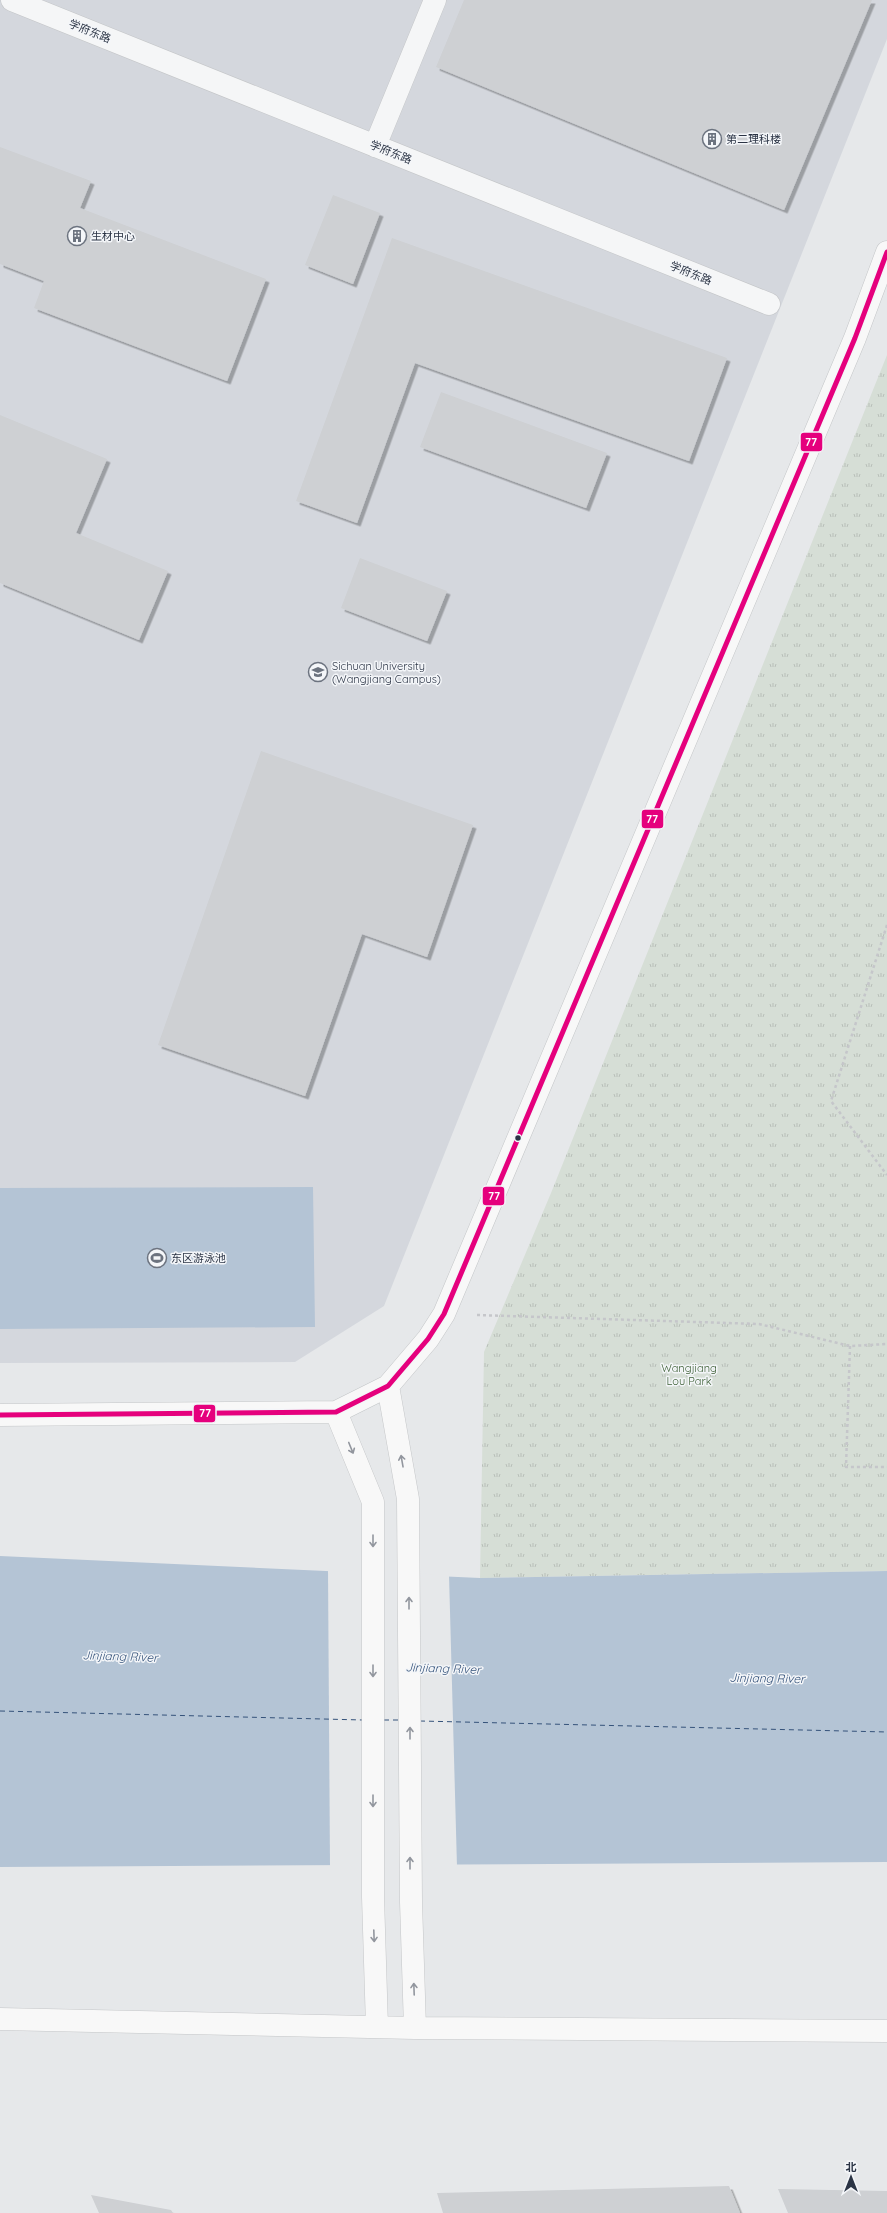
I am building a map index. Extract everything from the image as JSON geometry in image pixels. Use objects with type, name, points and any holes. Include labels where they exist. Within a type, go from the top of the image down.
[{"type":"street","name":"学府东路","points":[[12,0],[769,304]]},
{"type":"street","points":[[375,146],[435,0]]},
{"type":"street","points":[[0,1415],[336,1412],[388,1386],[428,1339],[444,1314],[848,352],[887,252]]},
{"type":"street","points":[[388,1386],[408,1499],[410,1902],[415,2028]]},
{"type":"street","points":[[336,1412],[373,1502],[373,1897],[378,2027]]},
{"type":"street","points":[[0,2019],[415,2028],[887,2031]]},
{"type":"path","points":[[887,924],[831,1100],[887,1175]]},
{"type":"path","points":[[444,1314],[759,1324],[850,1346],[887,1344]]},
{"type":"path","points":[[850,1346],[846,1467],[887,1467]]},
{"type":"shaded area","name":"Sichuan University (Wangjiang Campus)","points":[[0,0],[887,0],[887,39],[384,1306],[295,1362],[0,1363]]},
{"type":"green space","name":"Wangjiang Lou Park","points":[[887,355],[887,1571],[480,1578],[484,1352],[551,1193]]},
{"type":"water","name":"东区游泳池","points":[[313,1187],[315,1327],[0,1329],[0,1188]]},
{"type":"water","name":"Jinjiang River","points":[[0,1556],[480,1578],[887,1571],[887,1862],[0,1867]]},
{"type":"pier","points":[[328,1569],[449,1575],[457,1867],[330,1867]]},
{"type":"building","name":"第二理科楼","points":[[464,0],[872,0],[784,210],[436,67]]},
{"type":"building","name":"生材中心","points":[[0,147],[91,181],[80,208],[266,279],[227,381],[34,308],[44,281],[0,264]]},
{"type":"building","points":[[333,195],[380,213],[353,284],[305,265]]},
{"type":"building","points":[[392,238],[727,358],[689,461],[415,363],[357,523],[296,501]]},
{"type":"building","points":[[441,392],[607,453],[586,508],[420,447]]},
{"type":"building","points":[[0,415],[107,459],[76,533],[168,571],[139,640],[0,583]]},
{"type":"building","points":[[360,558],[447,591],[427,641],[341,608]]},
{"type":"building","points":[[261,751],[473,825],[427,957],[362,934],[305,1096],[158,1045]]},
{"type":"building","points":[[729,2186],[740,2213],[443,2213],[437,2193]]},
{"type":"building","points":[[778,2189],[887,2191],[887,2213],[788,2213]]},
{"type":"building","points":[[91,2195],[171,2210],[173,2213],[99,2213]]},
{"type":"ferry route","points":[[0,1711],[363,1720]]},
{"type":"ferry route","points":[[384,1720],[399,1720]]},
{"type":"ferry route","points":[[420,1721],[887,1732]]},
{"type":"transit line","name":"77","points":[[0,1415],[336,1412],[388,1386],[428,1339],[444,1314],[855,338],[887,252]]},
{"type":"place","name":"第二理科楼","points":[[712,139]]},
{"type":"place","name":"生材中心","points":[[77,236]]},
{"type":"place","name":"Sichuan University (Wangjiang Campus)","points":[[318,672]]},
{"type":"place","name":"东区游泳池","points":[[157,1258]]}]
